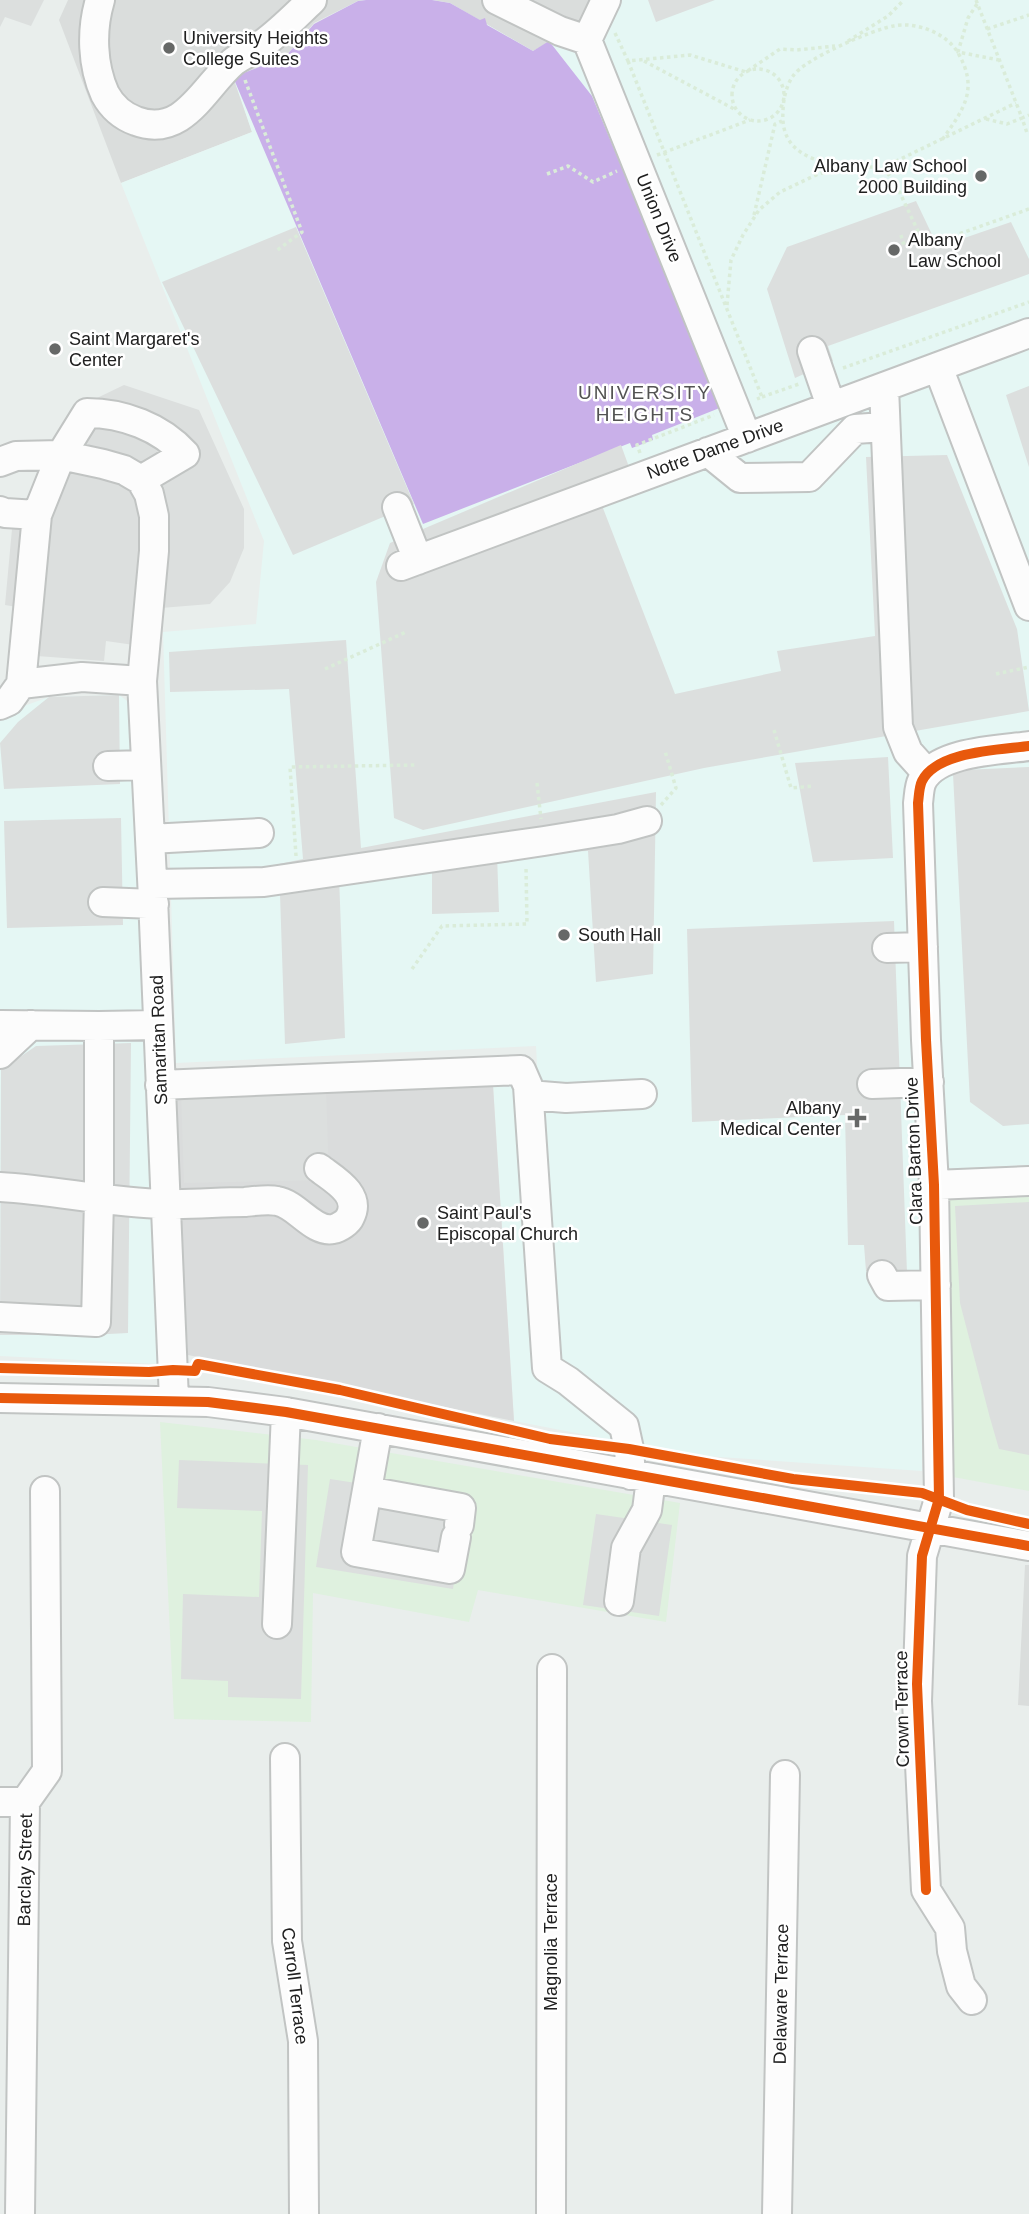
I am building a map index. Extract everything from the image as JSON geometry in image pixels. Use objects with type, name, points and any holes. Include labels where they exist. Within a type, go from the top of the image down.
[{"type":"street","points":[[100,0],[94,46],[97,70],[109,101],[124,116],[149,125],[160,125],[190,110],[237,59],[260,46],[312,0]]},
{"type":"street","points":[[497,0],[560,31],[587,40],[606,0]]},
{"type":"street","name":"Union Drive","points":[[587,40],[747,438]]},
{"type":"street","name":"Notre Dame Drive","points":[[397,507],[409,563],[1029,333]]},
{"type":"street","points":[[816,363],[831,406]]},
{"type":"street","points":[[938,367],[1029,606]]},
{"type":"street","points":[[884,387],[898,727],[908,752],[927,773],[942,763],[968,754],[1029,746]]},
{"type":"street","points":[[0,462],[16,456],[61,455],[124,470],[141,481],[184,454],[174,442],[151,427],[104,413],[87,413],[61,455],[37,515],[21,684],[9,701],[0,705]]},
{"type":"street","points":[[708,452],[740,478],[809,477],[855,429],[884,427]]},
{"type":"street","name":"Samaritan Road","points":[[141,481],[149,494],[154,516],[154,551],[142,681],[174,1400]]},
{"type":"street","points":[[0,511],[37,515]]},
{"type":"street","points":[[21,684],[82,677],[142,681]]},
{"type":"street","points":[[108,766],[146,765]]},
{"type":"street","name":"Clara Barton Drive","points":[[927,773],[920,783],[918,803],[936,1285],[939,1499],[930,1529]]},
{"type":"street","points":[[103,902],[544,841],[618,829],[647,821]]},
{"type":"street","points":[[150,839],[259,833]]},
{"type":"street","points":[[887,948],[923,947]]},
{"type":"street","points":[[0,1025],[158,1025]]},
{"type":"street","points":[[0,1054],[30,1025]]},
{"type":"street","points":[[0,1317],[96,1322],[99,1026]]},
{"type":"street","points":[[160,1085],[521,1070],[529,1095],[547,1368],[568,1381],[624,1426],[629,1449],[641,1477],[647,1510],[626,1548],[619,1601]]},
{"type":"street","points":[[872,1084],[929,1082]]},
{"type":"street","points":[[529,1095],[566,1098],[642,1094]]},
{"type":"street","points":[[0,1187],[37,1189],[99,1200],[165,1204],[278,1200],[325,1229],[335,1229],[351,1216],[353,1203],[347,1190],[319,1168]]},
{"type":"street","points":[[934,1185],[1029,1181]]},
{"type":"street","points":[[882,1275],[888,1286],[936,1285]]},
{"type":"street","points":[[0,1398],[174,1400],[286,1412],[1029,1546]]},
{"type":"street","points":[[277,1624],[286,1412]]},
{"type":"street","points":[[367,1491],[461,1508],[450,1569],[356,1552],[378,1428]]},
{"type":"street","name":"Barclay Street","points":[[20,2214],[13,1802],[47,1771],[45,1491]]},
{"type":"street","name":"Crown Terrace","points":[[930,1529],[922,1556],[916,1684],[926,1890],[950,1928],[952,1951],[961,1986],[972,2000]]},
{"type":"street","name":"Magnolia Terrace","points":[[551,2214],[552,1669]]},
{"type":"street","name":"Carroll Terrace","points":[[285,1758],[287,1941],[303,2041],[304,2214]]},
{"type":"street","name":"Delaware Terrace","points":[[777,2214],[785,1775]]},
{"type":"path","points":[[736,110],[732,102],[734,85],[746,72],[780,49],[840,46],[888,16],[904,0]]},
{"type":"path","points":[[958,52],[968,18],[976,2]]},
{"type":"path","points":[[976,2],[1027,133]]},
{"type":"path","points":[[987,29],[1029,15]]},
{"type":"path","points":[[642,60],[750,120],[759,121],[775,115],[793,76],[806,63],[840,46],[894,25],[916,26],[938,34],[955,47],[967,68],[969,92],[959,116],[942,140]]},
{"type":"path","points":[[615,32],[628,61],[690,55],[746,72],[762,70],[776,77],[783,91],[783,127],[792,143],[804,155],[819,163],[848,167],[884,167],[1017,103]]},
{"type":"path","points":[[958,52],[999,60]]},
{"type":"path","points":[[237,59],[302,232],[276,251]]},
{"type":"path","points":[[985,119],[1007,124],[1029,115]]},
{"type":"path","points":[[752,221],[775,124],[782,121]]},
{"type":"path","points":[[726,308],[731,260],[759,210],[780,192],[818,174],[848,167]]},
{"type":"path","points":[[884,167],[900,193],[925,246],[1029,209]]},
{"type":"path","points":[[901,235],[903,243],[921,236]]},
{"type":"path","points":[[762,397],[816,363],[1029,302]]},
{"type":"path","points":[[325,669],[406,632]]},
{"type":"path","points":[[996,674],[1029,667]]},
{"type":"path","points":[[774,730],[791,788],[814,786]]},
{"type":"path","points":[[647,821],[676,788],[666,751]]},
{"type":"path","points":[[298,876],[290,767],[416,765]]},
{"type":"path","points":[[412,969],[442,926],[527,924],[525,868],[544,841],[537,783]]},
{"type":"shaded area","points":[[0,0],[44,0],[31,26],[5,17],[0,27]]},
{"type":"shaded area","name":"University Heights College Suites","points":[[68,0],[366,0],[358,1],[314,23],[286,57],[234,77],[252,132],[121,183],[59,20]]},
{"type":"shaded area","points":[[432,0],[593,0],[585,23],[533,51],[450,3]]},
{"type":"shaded area","points":[[432,0],[450,3],[533,51],[585,23],[593,0],[1029,0],[1029,1165],[923,1170],[922,1471],[690,1455],[514,1421],[493,1085],[538,1083],[536,1046],[176,1063],[163,632],[256,624],[264,541],[121,183],[252,132],[233,77],[285,57],[314,24],[358,1]]},
{"type":"shaded area","points":[[432,0],[450,3],[480,20],[485,18],[487,25],[533,51],[549,41],[592,96],[722,407],[652,435],[653,440],[632,448],[630,443],[423,524],[233,77],[285,57],[314,24],[358,1]]},
{"type":"shaded area","points":[[648,0],[715,0],[656,22]]},
{"type":"shaded area","points":[[916,201],[938,247],[1011,222],[1029,259],[1029,274],[828,346],[833,361],[795,378],[767,289],[787,247]]},
{"type":"shaded area","points":[[296,227],[414,504],[293,555],[162,282]]},
{"type":"shaded area","points":[[124,385],[199,410],[244,509],[244,548],[230,582],[210,604],[161,608],[134,645],[106,641],[104,661],[37,656],[41,611],[5,605],[12,529],[53,510],[63,458],[97,398]]},
{"type":"shaded area","points":[[1029,386],[1029,467],[1006,395]]},
{"type":"shaded area","points":[[621,445],[637,489],[601,503],[675,694],[781,671],[777,651],[875,636],[866,457],[947,455],[1017,629],[1029,711],[704,768],[423,830],[394,818],[376,582],[390,543]]},
{"type":"shaded area","points":[[346,640],[361,848],[656,792],[653,974],[596,982],[588,851],[497,854],[499,912],[432,914],[432,867],[339,876],[345,1038],[285,1044],[279,864],[303,859],[289,689],[170,692],[169,652]]},
{"type":"shaded area","points":[[119,695],[134,706],[158,1364],[0,1356],[0,719],[10,711],[49,697]]},
{"type":"shaded area","points":[[119,695],[120,784],[4,789],[0,743],[18,722],[49,697]]},
{"type":"shaded area","points":[[888,757],[893,858],[813,862],[795,763]]},
{"type":"shaded area","points":[[1029,767],[1029,1124],[1003,1126],[970,1102],[953,774],[963,770]]},
{"type":"shaded area","points":[[121,818],[123,925],[7,928],[4,821]]},
{"type":"shaded area","points":[[894,921],[907,1273],[866,1271],[864,1245],[848,1245],[845,1115],[692,1122],[687,929]]},
{"type":"shaded area","points":[[131,1043],[128,1333],[0,1335],[1,1070],[36,1046]]},
{"type":"shaded area","name":"Saint Paul's Episcopal Church","points":[[493,1085],[514,1421],[188,1355],[174,1092]]},
{"type":"shaded area","points":[[326,1088],[329,1180],[184,1183],[181,1091]]},
{"type":"shaded area","points":[[1029,1197],[1029,1491],[953,1477],[949,1199]]},
{"type":"shaded area","points":[[1029,1202],[1029,1455],[999,1449],[960,1303],[955,1206]]},
{"type":"shaded area","points":[[160,1422],[316,1440],[680,1503],[666,1622],[478,1590],[469,1622],[313,1593],[311,1722],[174,1719]]},
{"type":"shaded area","points":[[179,1460],[308,1465],[301,1699],[228,1697],[228,1681],[181,1679],[183,1594],[259,1597],[262,1511],[177,1508]]},
{"type":"shaded area","points":[[330,1479],[467,1500],[453,1589],[316,1567]]},
{"type":"shaded area","points":[[596,1514],[672,1525],[659,1616],[583,1605]]},
{"type":"shaded area","points":[[1025,1565],[1029,1565],[1029,1706],[1018,1705]]},
{"type":"cycle path","points":[[926,1890],[917,1684],[922,1556],[939,1499],[934,1185],[918,803],[922,781],[941,763],[970,754],[1029,746]]},
{"type":"cycle path","points":[[0,1368],[149,1372],[195,1371],[198,1364],[340,1390],[550,1439],[629,1449],[793,1479],[922,1493],[967,1510],[1029,1524]]},
{"type":"cycle path","points":[[0,1398],[208,1402],[286,1412],[1029,1546]]},
{"type":"place","name":"University Heights College Suites","points":[[169,48]]},
{"type":"place","name":"Albany Law School 2000 Building","points":[[981,176]]},
{"type":"place","name":"Albany Law School","points":[[894,250]]},
{"type":"place","name":"Saint Margaret's Center","points":[[55,349]]},
{"type":"place","name":"South Hall","points":[[564,935]]},
{"type":"place","name":"Albany Medical Center","points":[[857,1118]]},
{"type":"place","name":"Saint Paul's Episcopal Church","points":[[423,1223]]},
{"type":"district","name":"UNIVERSITY HEIGHTS","points":[[645,403]]}]
